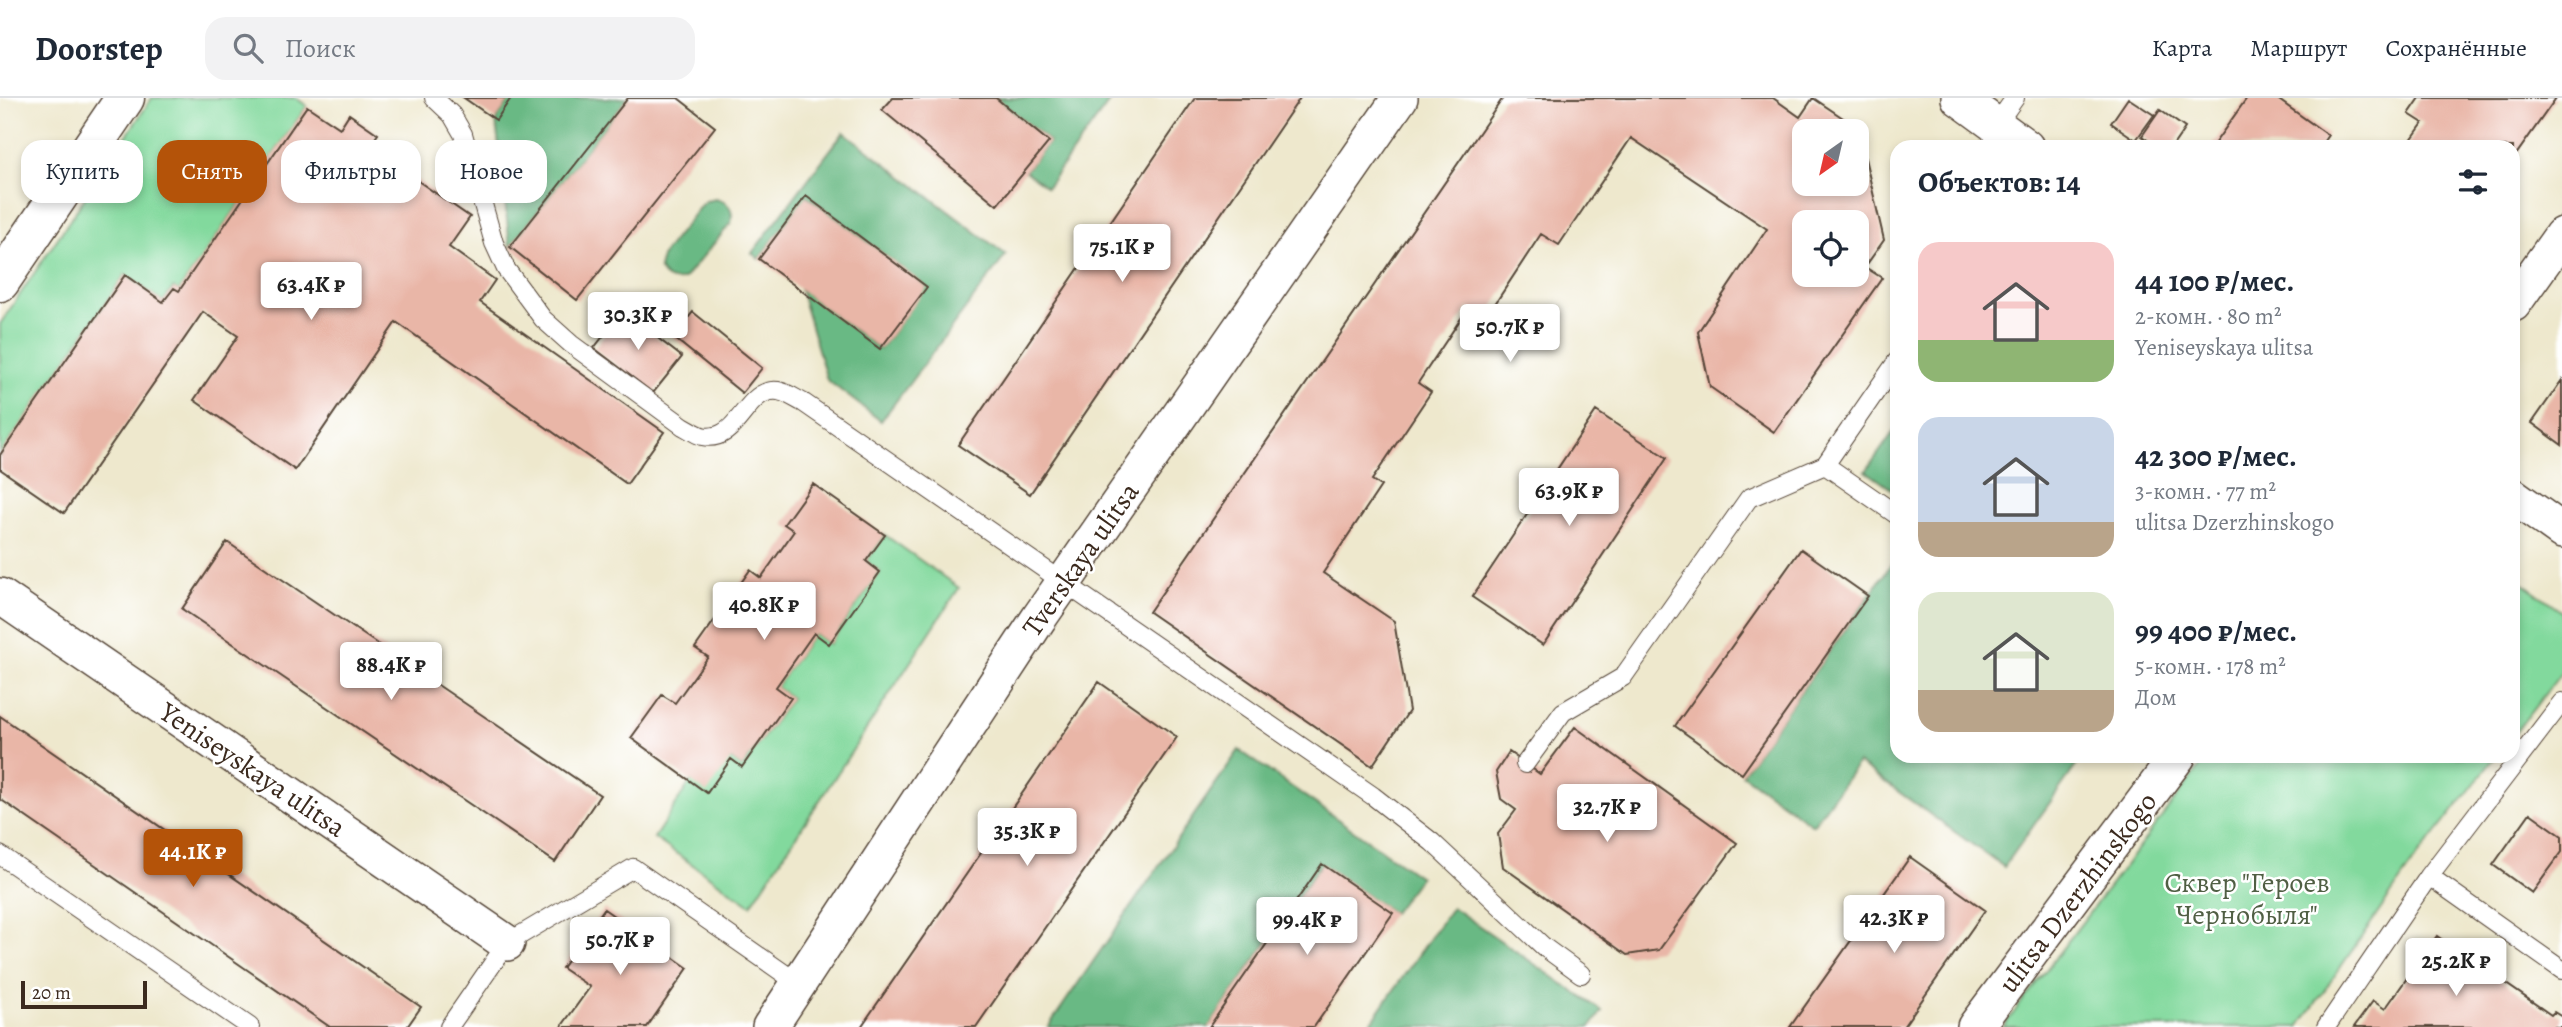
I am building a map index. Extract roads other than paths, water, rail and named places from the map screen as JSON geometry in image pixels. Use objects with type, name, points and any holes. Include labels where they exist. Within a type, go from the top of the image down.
[{"type":"street","points":[[0,282],[125,98]]},
{"type":"street","name":"Tverskaya ulitsa","points":[[770,1027],[1064,582],[1400,98]]},
{"type":"street","points":[[1959,98],[2006,112],[2022,140]]},
{"type":"street","points":[[2520,294],[2562,235]]},
{"type":"street","points":[[2520,501],[2562,531]]},
{"type":"street","name":"Yeniseyskaya ulitsa","points":[[0,596],[507,943]]},
{"type":"street","name":"ulitsa Dzerzhinskogo","points":[[1975,1027],[2164,763]]},
{"type":"lane","points":[[434,98],[453,115],[463,134],[494,243],[506,269],[543,319],[571,344],[683,426],[703,436],[722,435],[736,424],[752,402],[764,393],[779,391],[803,403],[1374,796],[1432,842],[1544,947],[1581,974]]},
{"type":"lane","points":[[1525,764],[1563,712],[1623,677],[1749,498],[1825,464],[1890,371]]},
{"type":"lane","points":[[1825,464],[1890,510]]},
{"type":"lane","points":[[2520,757],[2562,702]]},
{"type":"lane","points":[[2326,1027],[2429,876],[2515,763]]},
{"type":"lane","points":[[0,855],[250,1027]]},
{"type":"lane","points":[[449,1027],[507,943],[633,868],[799,984]]},
{"type":"lane","points":[[2429,876],[2562,970]]},
{"type":"park label","name":"Сквер \"Героев Чернобыля\"","points":[[2247,898]]}]
